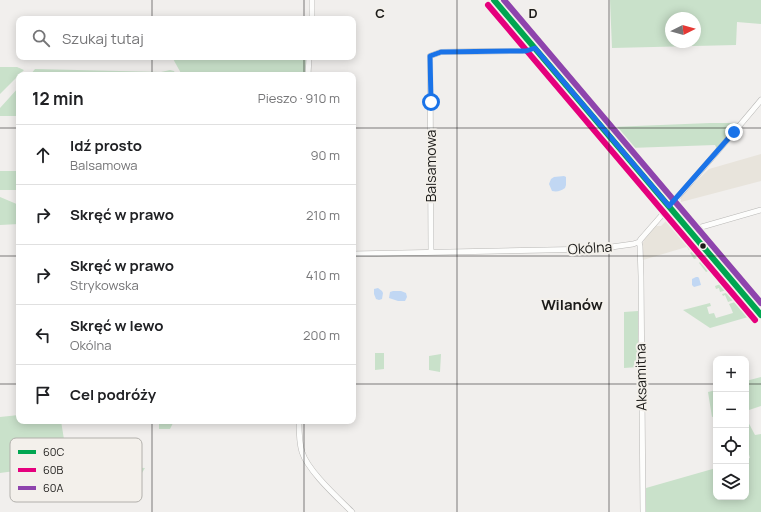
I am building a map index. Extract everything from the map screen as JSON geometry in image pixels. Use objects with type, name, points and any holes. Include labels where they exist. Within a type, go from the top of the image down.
[{"type":"main road","points":[[494,0],[761,315]]},
{"type":"street","points":[[312,0],[312,16]]},
{"type":"street","name":"Balsamowa","points":[[431,252],[430,56],[441,52],[526,51],[535,48]]},
{"type":"street","points":[[308,72],[309,60]]},
{"type":"street","points":[[639,242],[761,100]]},
{"type":"street","points":[[691,232],[698,228],[761,210]]},
{"type":"street","name":"Okólna","points":[[356,254],[597,249],[639,242]]},
{"type":"street","name":"Aksamitna","points":[[639,242],[643,512]]},
{"type":"street","points":[[299,424],[301,450],[305,459],[320,479],[352,512]]},
{"type":"shaded area","points":[[761,154],[761,181],[681,202],[681,196],[709,169]]},
{"type":"shaded area","points":[[668,219],[672,219],[687,238],[693,243],[693,245],[643,260],[642,245],[645,238],[656,226],[661,226]]},
{"type":"green space","points":[[610,0],[761,0],[761,24],[737,22],[736,45],[701,46],[701,12],[665,12],[665,47],[612,48]]},
{"type":"green space","points":[[174,60],[306,60],[305,72],[180,72]]},
{"type":"green space","points":[[0,67],[17,67],[24,70],[22,72],[16,72],[16,78],[0,94]]},
{"type":"green space","points":[[35,69],[161,72],[32,72]]},
{"type":"green space","points":[[170,70],[174,72],[161,72]]},
{"type":"green space","points":[[16,90],[16,116],[0,116],[0,108]]},
{"type":"green space","points":[[740,123],[717,149],[715,145],[630,148],[627,147],[610,130],[611,127]]},
{"type":"green space","points":[[0,171],[16,171],[16,190],[0,190]]},
{"type":"green space","points":[[0,197],[16,204],[16,224],[0,225]]},
{"type":"green space","points":[[667,212],[670,213],[697,245],[689,250],[687,247],[693,245],[693,243],[687,238],[672,219],[668,219],[665,214]]},
{"type":"green space","points":[[699,246],[717,267],[706,272],[699,263],[703,260],[701,257],[694,259],[690,253]]},
{"type":"green space","points":[[729,281],[734,287],[733,288],[720,292],[719,288],[716,289],[715,286]]},
{"type":"green space","points":[[737,290],[742,297],[728,302],[725,295],[723,296],[722,294],[728,294],[728,292]]},
{"type":"green space","points":[[744,298],[760,318],[754,323],[748,317],[710,328],[683,310],[710,303],[711,306],[707,307],[709,314],[714,313],[716,318],[733,313],[729,304]]},
{"type":"green space","points":[[638,311],[638,367],[624,368],[624,312]]},
{"type":"green space","points":[[375,353],[384,353],[384,369],[375,370]]},
{"type":"green space","points":[[441,354],[440,372],[429,370],[429,356]]},
{"type":"green space","points":[[761,377],[761,406],[749,410],[749,392],[749,380]]},
{"type":"green space","points":[[713,391],[712,417],[708,392]]},
{"type":"green space","points":[[16,415],[16,424],[61,424],[64,438],[10,438],[10,472],[0,473],[0,417]]},
{"type":"green space","points":[[159,424],[172,424],[170,429],[159,429]]},
{"type":"green space","points":[[749,424],[755,435],[761,434],[761,512],[646,512],[646,488],[713,469],[713,500],[749,500]]},
{"type":"water","points":[[554,177],[566,177],[565,188],[559,191],[552,191],[549,184],[551,179]]},
{"type":"water","points":[[696,277],[699,278],[701,285],[694,287],[692,285],[692,279]]},
{"type":"water","points":[[378,288],[383,293],[382,299],[379,300],[376,299],[374,294],[374,289]]},
{"type":"water","points":[[401,291],[406,293],[407,297],[405,301],[398,301],[389,298],[390,292]]},
{"type":"waterway","points":[[666,215],[670,215],[688,235]]},
{"type":"waterway","points":[[691,239],[694,242],[694,246]]},
{"type":"transit line","name":"60C","points":[[494,0],[761,315]]},
{"type":"transit line","name":"60A","points":[[504,0],[761,303]]},
{"type":"transit line","name":"60B","points":[[488,5],[755,320]]},
{"type":"district","name":"Wilanów","points":[[572,305]]},
{"type":"route","points":[[431,102],[430,56],[441,52],[530,51],[535,48],[669,206],[734,132]]}]
